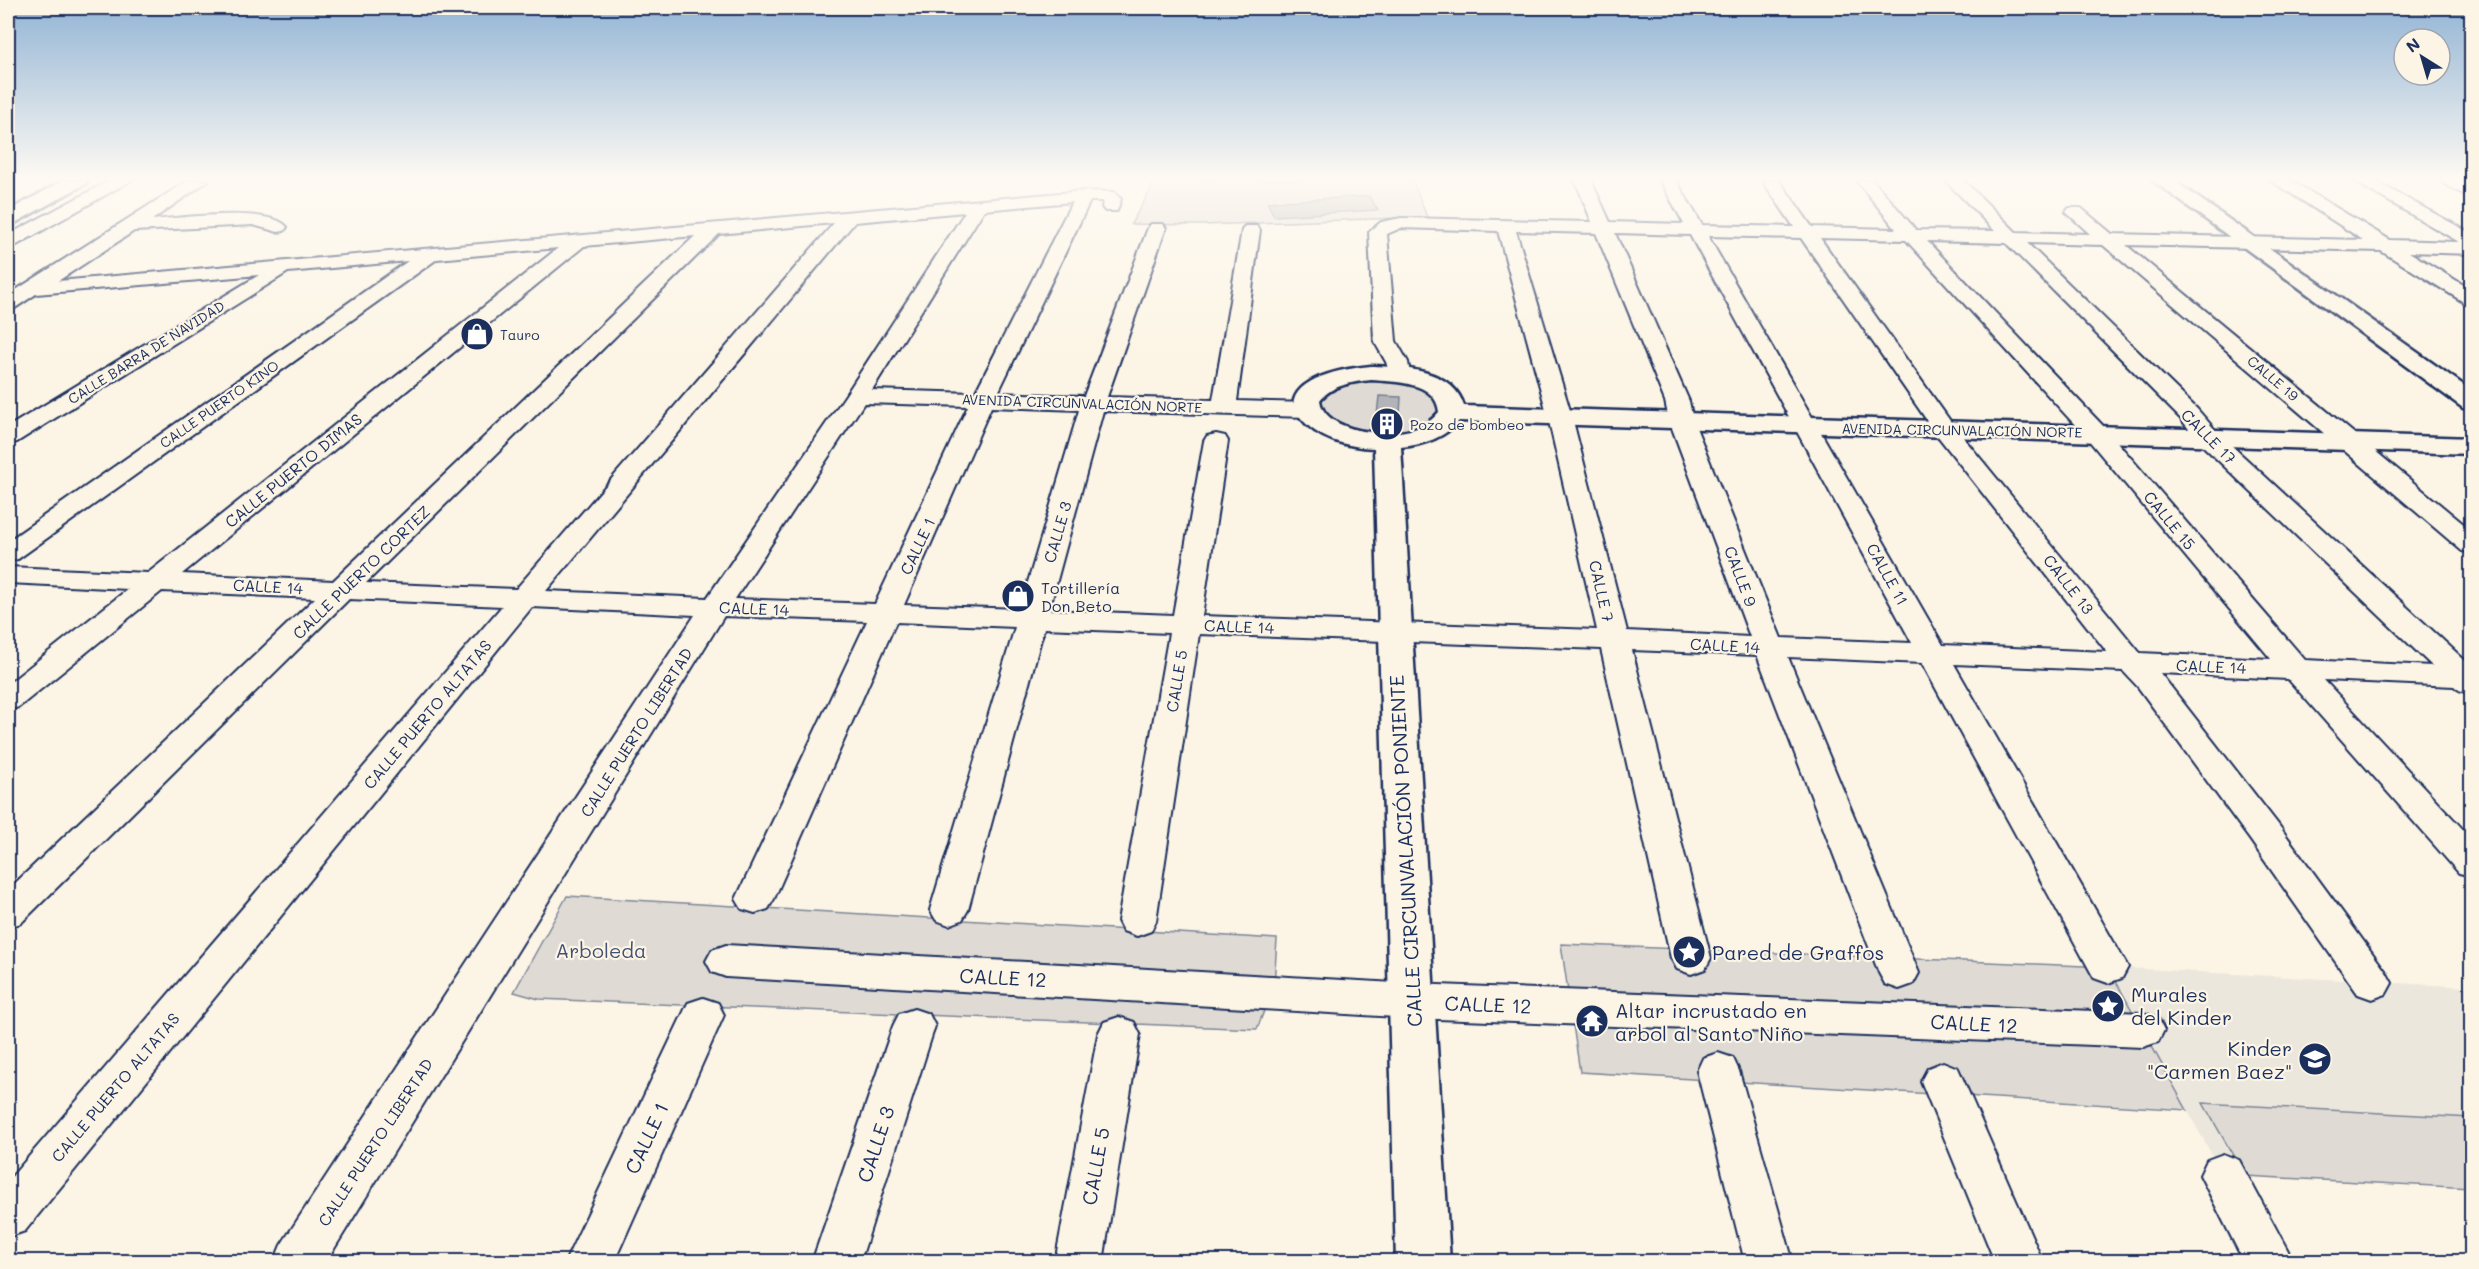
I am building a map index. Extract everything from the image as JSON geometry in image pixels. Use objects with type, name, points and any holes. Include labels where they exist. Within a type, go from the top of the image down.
[{"type":"main road","points":[[2244,239],[2472,403]]},
{"type":"main road","points":[[1352,374],[1399,374],[1438,388],[1449,398],[1452,413],[1448,421],[1434,431],[1413,438],[1387,441],[1335,432],[1317,422],[1308,410],[1308,398],[1316,388],[1332,379],[1352,374]]},
{"type":"main road","name":"AVENIDA CIRCUNVALACIÓN NORTE","points":[[1452,413],[2472,446]]},
{"type":"main road","name":"CALLE CIRCUNVALACIÓN PONIENTE","points":[[1387,441],[1423,1262]]},
{"type":"street","points":[[8,304],[109,239]]},
{"type":"street","points":[[31,289],[598,239]]},
{"type":"street","name":"CALLE PUERTO CORTEZ","points":[[8,913],[702,239]]},
{"type":"street","name":"CALLE PUERTO ALTATAS","points":[[8,1215],[525,597],[830,239]]},
{"type":"street","name":"CALLE PUERTO LIBERTAD","points":[[298,1262],[715,606],[857,396],[956,239]]},
{"type":"street","name":"CALLE 1","points":[[755,899],[983,400],[1063,239]]},
{"type":"street","name":"CALLE 3","points":[[949,910],[1093,403],[1153,239]]},
{"type":"street","points":[[1224,407],[1250,239]]},
{"type":"street","points":[[1378,239],[1385,341],[1397,362],[1399,374]]},
{"type":"street","name":"CALLE 7","points":[[1509,239],[1560,417],[1691,958]]},
{"type":"street","name":"CALLE 9","points":[[1608,239],[1677,401],[1681,420],[1769,647],[1899,973]]},
{"type":"street","name":"CALLE 11","points":[[1700,239],[1820,449],[2108,967]]},
{"type":"street","name":"CALLE 13","points":[[1813,239],[1946,430],[2132,663],[2157,689],[2264,832],[2372,983]]},
{"type":"street","name":"CALLE 15","points":[[1915,239],[2096,433],[2296,669],[2472,863]]},
{"type":"street","name":"CALLE 17","points":[[2012,239],[2188,414],[2208,437],[2469,679]]},
{"type":"street","points":[[2083,239],[2472,248]]},
{"type":"street","points":[[2378,239],[2472,299]]},
{"type":"street","name":"CALLE 19","points":[[2108,240],[2472,545]]},
{"type":"street","name":"CALLE PUERTO DIMAS","points":[[8,700],[578,241]]},
{"type":"street","name":"CALLE PUERTO KINO","points":[[8,553],[430,255]]},
{"type":"street","name":"CALLE BARRA DE NAVIDAD","points":[[8,437],[285,267]]},
{"type":"street","points":[[1371,373],[1372,360],[1385,341]]},
{"type":"street","name":"AVENIDA CIRCUNVALACIÓN NORTE","points":[[857,396],[1308,410]]},
{"type":"street","name":"CALLE 5","points":[[1137,921],[1216,441]]},
{"type":"street","name":"CALLE 14","points":[[8,575],[886,613],[1614,640],[2296,669],[2469,679]]},
{"type":"street","name":"CALLE 12","points":[[726,961],[1127,982],[1413,1001],[2143,1030]]},
{"type":"street","name":"CALLE 1","points":[[589,1262],[703,1015]]},
{"type":"street","name":"CALLE 3","points":[[836,1262],[914,1026]]},
{"type":"street","name":"CALLE 5","points":[[1078,1262],[1119,1034]]},
{"type":"street","points":[[1718,1071],[1769,1262]]},
{"type":"street","points":[[1943,1081],[2019,1262]]},
{"type":"street","points":[[2223,1175],[2270,1262]]},
{"type":"shaded area","points":[[1379,396],[1401,397],[1400,415],[1377,415]]},
{"type":"shaded area","name":"Kinder \"Carmen Baez\"","points":[[2108,967],[2471,987],[2471,1188],[2223,1175]]},
{"type":"green space","points":[[1334,379],[1420,380],[1452,413],[1413,438],[1335,432],[1308,398]]},
{"type":"green space","name":"Arboleda","points":[[567,896],[1277,939],[1274,985],[1257,1029],[539,999],[514,992]]},
{"type":"green space","points":[[1561,944],[2108,967],[2187,1110],[1580,1072]]},
{"type":"green space","points":[[2203,1103],[2471,1118],[2471,1188],[2245,1176]]},
{"type":"place","name":"Tauro","points":[[477,334]]},
{"type":"place","name":"Pozo de bombeo","points":[[1387,424]]},
{"type":"place","name":"Tortillería Don Beto","points":[[1018,596]]},
{"type":"place","name":"Pared de Graffos","points":[[1689,952]]},
{"type":"place","name":"Murales del Kinder","points":[[2108,1006]]},
{"type":"place","name":"Altar incrustado en arbol al Santo Niño","points":[[1592,1021]]},
{"type":"place","name":"Kinder \"Carmen Baez\"","points":[[2315,1059]]}]
